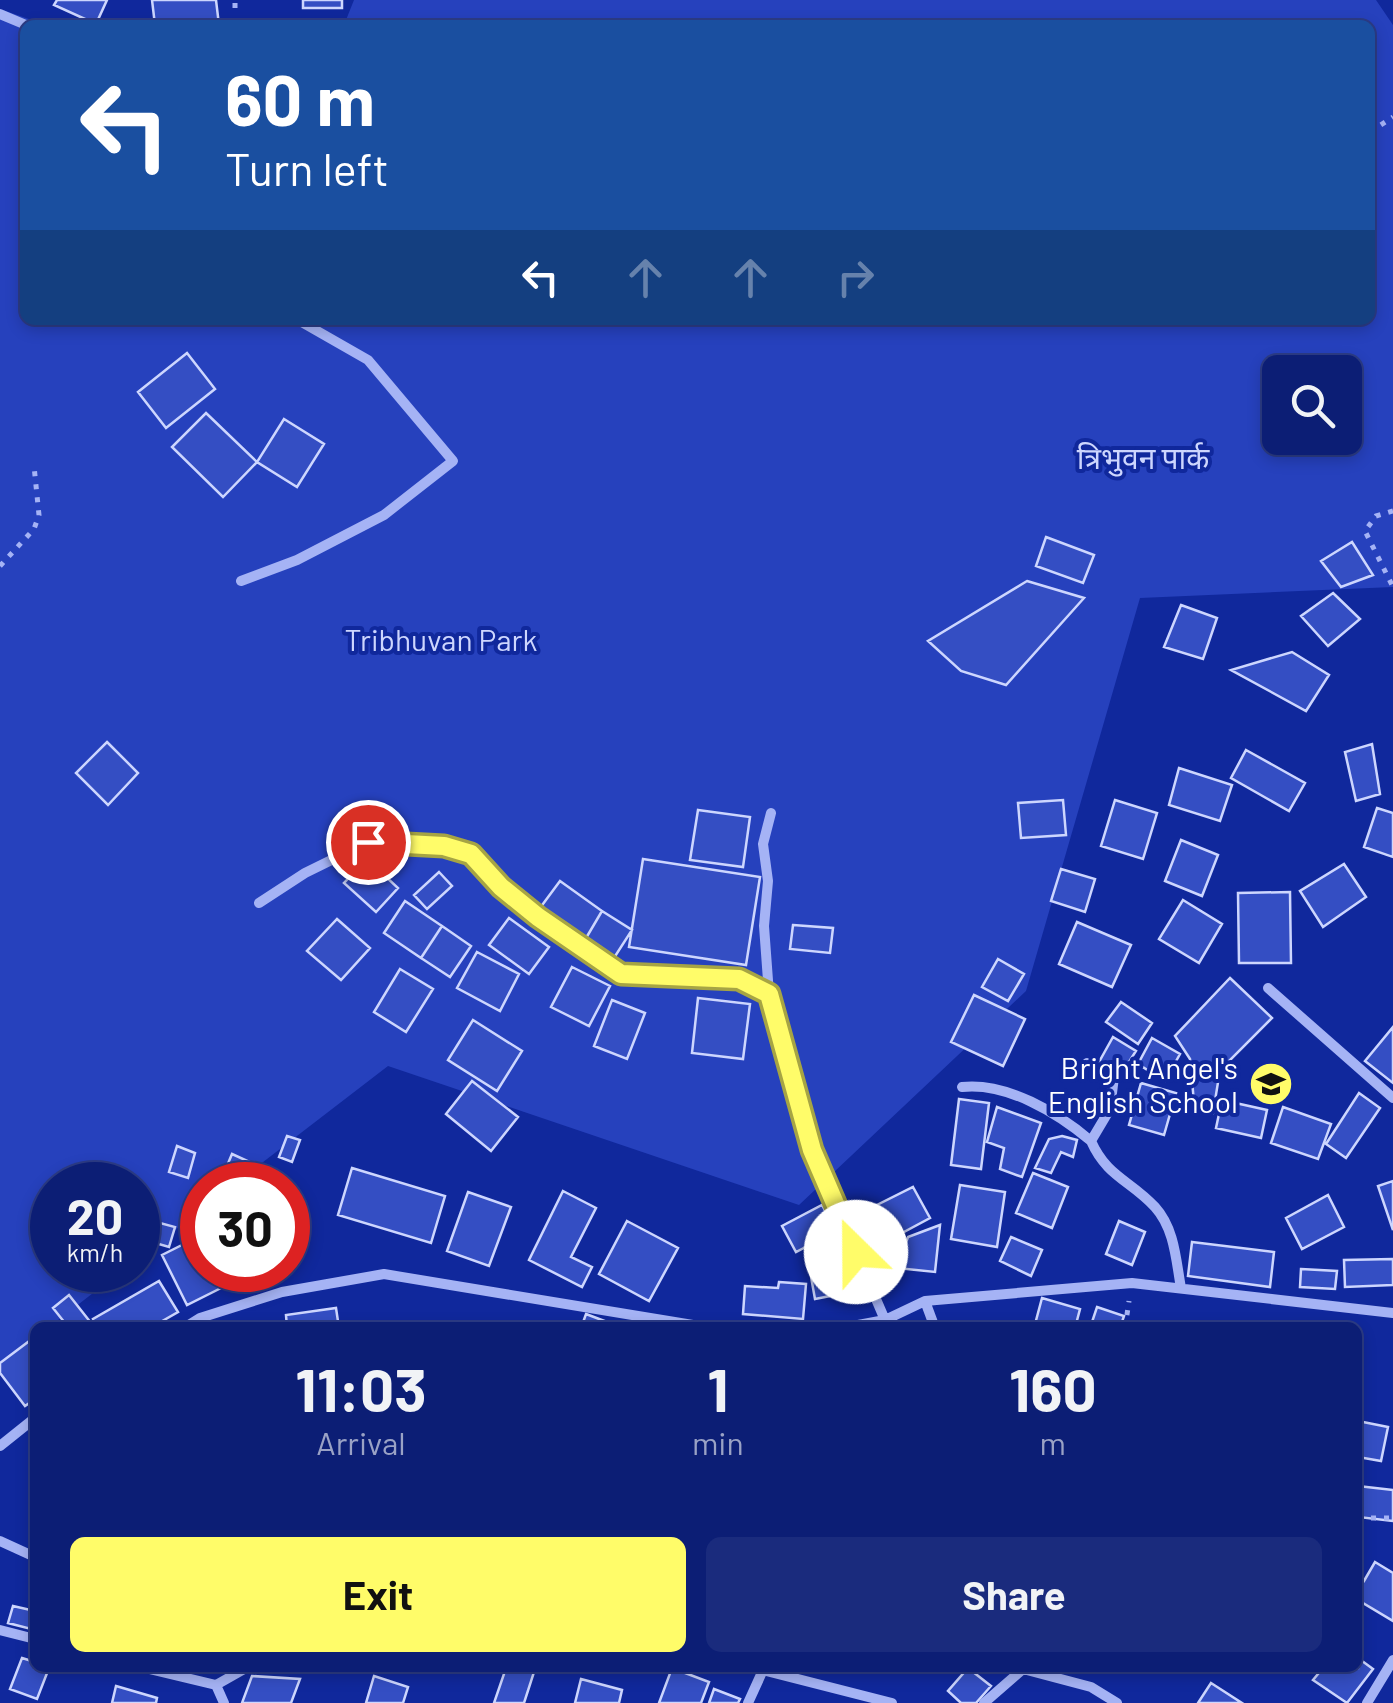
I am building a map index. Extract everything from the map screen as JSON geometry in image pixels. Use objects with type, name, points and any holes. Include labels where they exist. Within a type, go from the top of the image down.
[{"type":"street","points":[[241,580],[297,560],[384,515],[453,461],[368,360],[307,325]]},
{"type":"street","points":[[772,812],[763,844],[768,881],[764,926],[769,994],[812,1150],[885,1320]]},
{"type":"street","points":[[259,903],[305,873],[368,842],[444,846],[471,854],[501,887],[538,917],[621,974],[739,979],[769,994]]},
{"type":"street","points":[[1268,988],[1393,1098]]},
{"type":"street","points":[[1087,1063],[1114,1076],[1110,1109],[1092,1141]]},
{"type":"street","points":[[962,1088],[983,1085],[1014,1094],[1074,1126],[1092,1141],[1102,1165],[1158,1210],[1174,1240],[1181,1288]]},
{"type":"street","points":[[194,1322],[282,1292],[384,1274],[676,1322]]},
{"type":"street","points":[[874,1322],[925,1301],[1132,1283],[1393,1313]]},
{"type":"street","points":[[925,1301],[933,1322]]},
{"type":"street","points":[[0,1446],[30,1422]]},
{"type":"street","points":[[0,1541],[30,1554]]},
{"type":"street","points":[[0,1630],[30,1638]]},
{"type":"street","points":[[1367,1703],[1393,1660]]},
{"type":"street","points":[[162,1672],[216,1685],[239,1672]]},
{"type":"street","points":[[748,1703],[758,1672]]},
{"type":"street","points":[[774,1672],[892,1703]]},
{"type":"street","points":[[984,1703],[1020,1672]]},
{"type":"street","points":[[1034,1672],[1091,1687],[1118,1703]]},
{"type":"street","points":[[216,1685],[224,1703]]},
{"type":"path","points":[[0,566],[34,529],[40,515],[34,466]]},
{"type":"path","points":[[1393,511],[1376,516],[1365,531],[1393,586]]},
{"type":"path","points":[[1362,1518],[1393,1518]]},
{"type":"green space","points":[[354,0],[1376,0],[1393,25],[1393,587],[1140,598],[1026,991],[799,1205],[388,1066],[263,1162],[180,1162],[180,1226],[160,1242],[160,1162],[30,1162],[30,1292],[94,1292],[55,1322],[30,1322],[30,1342],[0,1365],[0,9],[32,20],[20,20],[20,325],[1375,325],[1375,20],[346,20]]},
{"type":"building","points":[[57,0],[107,0],[98,20],[87,20],[54,5]]},
{"type":"building","points":[[152,0],[216,0],[218,20],[154,20]]},
{"type":"building","points":[[303,0],[342,0],[342,8],[303,8]]},
{"type":"building","points":[[187,353],[215,389],[166,428],[138,392]]},
{"type":"building","points":[[206,413],[257,462],[223,497],[172,447]]},
{"type":"building","points":[[284,419],[324,444],[297,487],[257,462]]},
{"type":"building","points":[[1046,537],[1094,555],[1083,583],[1036,566]]},
{"type":"building","points":[[1352,542],[1373,575],[1341,587],[1321,561]]},
{"type":"building","points":[[1027,581],[1084,598],[1006,685],[961,671],[928,641]]},
{"type":"building","points":[[1333,593],[1360,619],[1328,646],[1301,616]]},
{"type":"building","points":[[1181,605],[1217,618],[1203,659],[1164,647]]},
{"type":"building","points":[[1292,652],[1329,675],[1306,711],[1231,670]]},
{"type":"building","points":[[107,742],[138,773],[108,805],[76,773]]},
{"type":"building","points":[[1372,744],[1380,794],[1356,801],[1345,752]]},
{"type":"building","points":[[1246,750],[1305,783],[1289,811],[1231,778]]},
{"type":"building","points":[[1179,768],[1232,785],[1220,821],[1169,805]]},
{"type":"building","points":[[1063,800],[1066,835],[1021,838],[1018,803]]},
{"type":"building","points":[[1115,800],[1157,813],[1143,859],[1101,846]]},
{"type":"building","points":[[1377,808],[1393,813],[1393,857],[1364,847]]},
{"type":"building","points":[[698,810],[750,817],[743,867],[690,860]]},
{"type":"building","points":[[1181,840],[1218,855],[1202,896],[1165,881]]},
{"type":"building","points":[[367,859],[398,888],[376,912],[344,883]]},
{"type":"building","points":[[643,859],[760,877],[746,965],[629,947]]},
{"type":"building","points":[[1344,864],[1366,897],[1323,927],[1300,891]]},
{"type":"building","points":[[1061,869],[1095,879],[1085,912],[1051,901]]},
{"type":"building","points":[[439,872],[452,886],[427,909],[414,895]]},
{"type":"building","points":[[560,881],[602,911],[585,940],[540,908]]},
{"type":"building","points":[[1290,892],[1291,963],[1239,963],[1238,893]]},
{"type":"building","points":[[1183,900],[1222,924],[1199,963],[1159,939]]},
{"type":"building","points":[[405,901],[442,926],[421,958],[384,933]]},
{"type":"building","points":[[602,911],[632,930],[612,961],[583,943]]},
{"type":"building","points":[[509,918],[549,947],[529,974],[489,945]]},
{"type":"building","points":[[337,919],[370,948],[341,980],[307,951]]},
{"type":"building","points":[[1077,922],[1131,945],[1112,987],[1059,964]]},
{"type":"building","points":[[793,925],[833,928],[830,953],[790,949]]},
{"type":"building","points":[[442,926],[471,946],[450,977],[421,958]]},
{"type":"building","points":[[477,952],[519,974],[500,1011],[457,988]]},
{"type":"building","points":[[998,959],[1024,974],[1008,1001],[982,987]]},
{"type":"building","points":[[572,967],[610,986],[589,1026],[551,1007]]},
{"type":"building","points":[[400,969],[433,989],[406,1032],[374,1012]]},
{"type":"building","points":[[1230,978],[1272,1018],[1220,1070],[1213,1113],[1195,1113],[1190,1059],[1175,1036]]},
{"type":"building","points":[[974,995],[1025,1019],[1003,1066],[951,1042]]},
{"type":"building","points":[[698,998],[750,1004],[743,1059],[692,1053]]},
{"type":"building","points":[[612,1000],[645,1013],[627,1059],[594,1046]]},
{"type":"building","points":[[1121,1002],[1152,1023],[1138,1044],[1106,1022]]},
{"type":"building","points":[[473,1020],[522,1051],[497,1091],[448,1060]]},
{"type":"building","points":[[1393,1027],[1393,1083],[1365,1061]]},
{"type":"building","points":[[1113,1037],[1136,1051],[1120,1076],[1099,1062]]},
{"type":"building","points":[[1152,1038],[1180,1054],[1165,1081],[1138,1064]]},
{"type":"building","points":[[472,1081],[518,1117],[491,1151],[446,1114]]},
{"type":"building","points":[[1141,1083],[1176,1093],[1164,1135],[1129,1125]]},
{"type":"building","points":[[1359,1093],[1380,1108],[1346,1158],[1326,1144]]},
{"type":"building","points":[[959,1099],[989,1103],[981,1169],[951,1165]]},
{"type":"building","points":[[1222,1100],[1267,1110],[1261,1138],[1216,1128]]},
{"type":"building","points":[[997,1107],[1041,1123],[1022,1177],[1000,1169],[1004,1148],[987,1142]]},
{"type":"building","points":[[1283,1107],[1331,1124],[1318,1159],[1271,1143]]},
{"type":"building","points":[[287,1136],[300,1140],[292,1162],[279,1157]]},
{"type":"building","points":[[1062,1136],[1077,1140],[1073,1157],[1061,1152],[1051,1173],[1035,1168],[1049,1139]]},
{"type":"building","points":[[177,1146],[195,1153],[192,1162],[180,1162],[180,1175],[169,1172]]},
{"type":"building","points":[[232,1154],[250,1162],[229,1162]]},
{"type":"building","points":[[352,1168],[445,1196],[431,1243],[338,1215]]},
{"type":"building","points":[[1033,1173],[1068,1187],[1052,1228],[1016,1213]]},
{"type":"building","points":[[1393,1181],[1393,1230],[1378,1186]]},
{"type":"building","points":[[960,1185],[1005,1192],[997,1247],[951,1239]]},
{"type":"building","points":[[913,1187],[930,1218],[872,1249],[855,1216]]},
{"type":"building","points":[[563,1191],[596,1208],[571,1257],[592,1267],[582,1287],[529,1260]]},
{"type":"building","points":[[468,1192],[511,1207],[489,1266],[447,1251]]},
{"type":"building","points":[[1328,1195],[1344,1227],[1302,1249],[1286,1218]]},
{"type":"building","points":[[822,1205],[836,1231],[796,1252],[782,1226]]},
{"type":"building","points":[[627,1221],[678,1248],[649,1301],[599,1274]]},
{"type":"building","points":[[1119,1221],[1145,1232],[1132,1265],[1106,1254]]},
{"type":"building","points":[[160,1223],[175,1227],[169,1247],[160,1244]]},
{"type":"building","points":[[940,1225],[935,1272],[897,1268],[908,1237]]},
{"type":"building","points":[[1011,1237],[1042,1250],[1031,1276],[1000,1261]]},
{"type":"building","points":[[1192,1242],[1274,1252],[1270,1287],[1188,1276]]},
{"type":"building","points":[[180,1246],[180,1291],[162,1255]]},
{"type":"building","points":[[853,1251],[861,1290],[815,1299],[808,1260]]},
{"type":"building","points":[[1393,1259],[1393,1285],[1345,1287],[1344,1260]]},
{"type":"building","points":[[1301,1269],[1337,1271],[1335,1289],[1300,1287]]},
{"type":"building","points":[[779,1282],[806,1284],[803,1319],[743,1314],[745,1286],[778,1288]]},
{"type":"building","points":[[160,1283],[178,1312],[160,1322],[93,1319],[140,1292],[160,1292]]},
{"type":"building","points":[[180,1292],[213,1292],[187,1305]]},
{"type":"building","points":[[69,1295],[90,1322],[64,1322],[53,1308]]},
{"type":"building","points":[[1042,1298],[1080,1309],[1077,1322],[1036,1322]]},
{"type":"building","points":[[1097,1307],[1124,1316],[1122,1322],[1092,1322]]},
{"type":"building","points":[[336,1308],[338,1322],[287,1322],[286,1315]]},
{"type":"building","points":[[586,1314],[607,1322],[583,1322]]},
{"type":"building","points":[[30,1340],[30,1402],[25,1406],[0,1373],[0,1363]]},
{"type":"building","points":[[1362,1422],[1388,1427],[1381,1461],[1362,1458]]},
{"type":"building","points":[[1362,1486],[1393,1490],[1393,1521],[1362,1517]]},
{"type":"building","points":[[1375,1562],[1393,1573],[1393,1621],[1362,1602],[1364,1581]]},
{"type":"building","points":[[13,1606],[30,1610],[30,1629],[8,1623]]},
{"type":"building","points":[[22,1658],[30,1660],[30,1672],[47,1672],[37,1699],[10,1689]]},
{"type":"building","points":[[1362,1661],[1373,1669],[1347,1703],[1313,1680],[1320,1672],[1362,1672]]},
{"type":"building","points":[[505,1672],[534,1672],[524,1703],[494,1703]]},
{"type":"building","points":[[671,1672],[683,1672],[709,1682],[701,1703],[659,1703]]},
{"type":"building","points":[[965,1672],[973,1672],[991,1686],[976,1703],[961,1703],[948,1691]]},
{"type":"building","points":[[252,1676],[300,1679],[291,1703],[242,1703]]},
{"type":"building","points":[[374,1676],[408,1687],[403,1703],[366,1703]]},
{"type":"building","points":[[581,1679],[622,1690],[619,1703],[575,1703]]},
{"type":"building","points":[[1211,1683],[1242,1703],[1198,1703]]},
{"type":"building","points":[[116,1686],[157,1698],[156,1703],[112,1703]]},
{"type":"building","points":[[714,1689],[740,1699],[738,1703],[709,1703]]},
{"type":"place","name":"Bright Angel's English School","points":[[1271,1084]]},
{"type":"route","points":[[368,842],[444,846],[471,854],[501,887],[538,917],[621,974],[739,979],[769,994],[812,1150],[856,1252]]},
{"type":"park label","name":"त्रिभुवन पार्क","points":[[1143,457]]},
{"type":"park label","name":"Tribhuvan Park","points":[[441,639]]}]
